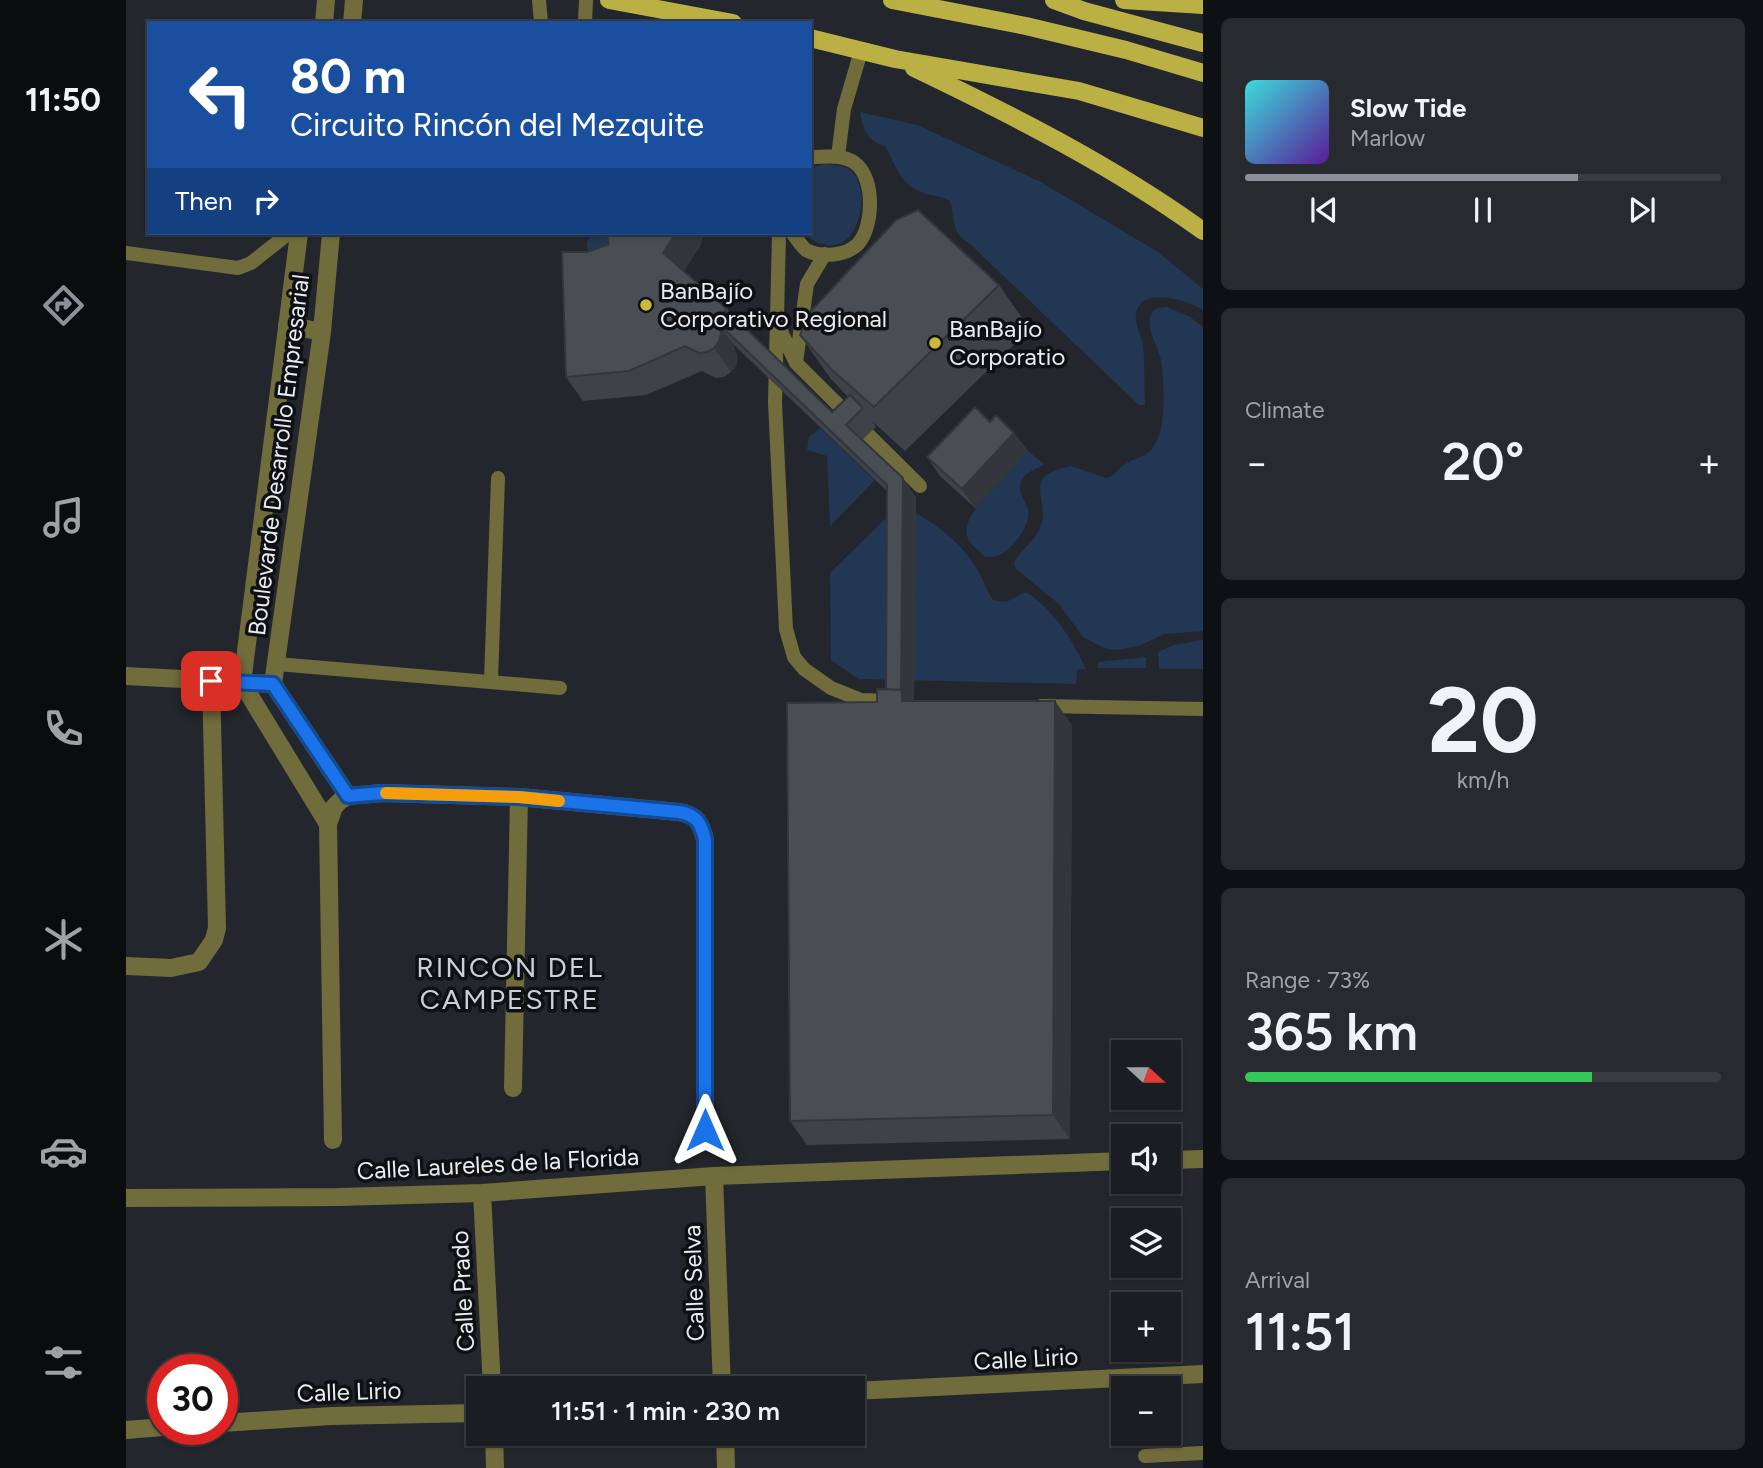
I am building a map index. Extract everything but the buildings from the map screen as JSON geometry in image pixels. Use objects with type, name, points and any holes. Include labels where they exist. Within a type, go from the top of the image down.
[{"type":"main road","points":[[609,0],[722,21]]},
{"type":"main road","points":[[892,0],[1026,26],[1126,50],[1203,73]]},
{"type":"main road","points":[[1054,0],[1084,11],[1203,43]]},
{"type":"main road","points":[[1125,0],[1203,5]]},
{"type":"main road","points":[[812,39],[895,59],[1079,91],[1203,128]]},
{"type":"main road","points":[[895,59],[1013,116],[1163,202],[1203,231]]},
{"type":"street","points":[[324,21],[327,0]]},
{"type":"street","points":[[352,21],[354,0]]},
{"type":"street","name":"Boulevarde Desarrollo Empresarial","points":[[242,683],[287,325],[290,235]]},
{"type":"street","name":"Boulevarde Desarrollo Empresarial","points":[[273,684],[322,332],[331,235]]},
{"type":"street","points":[[287,325],[322,332]]},
{"type":"street","points":[[126,677],[273,684],[348,796]]},
{"type":"street","points":[[126,966],[171,968],[199,962],[214,940],[217,928],[211,681]]},
{"type":"street","points":[[242,683],[328,824]]},
{"type":"street","points":[[333,1140],[328,824],[334,807],[341,800],[348,796],[382,793],[519,797],[686,813],[702,825],[705,840],[705,1130]]},
{"type":"street","points":[[513,1087],[519,797]]},
{"type":"street","points":[[1181,1160],[1203,1159]]},
{"type":"street","name":"Calle Laureles de la Florida","points":[[126,1198],[339,1197],[482,1192],[714,1176],[1111,1161]]},
{"type":"street","name":"Calle Selva","points":[[714,1176],[722,1376]]},
{"type":"street","name":"Calle Prado","points":[[482,1192],[491,1376]]},
{"type":"street","name":"Calle Lirio","points":[[865,1390],[1203,1374]]},
{"type":"street","name":"Calle Lirio","points":[[238,1422],[331,1416],[466,1413]]},
{"type":"street","points":[[126,1430],[147,1428]]},
{"type":"street","points":[[494,1446],[495,1468]]},
{"type":"street","points":[[725,1446],[726,1468]]},
{"type":"lane","points":[[539,0],[541,21]]},
{"type":"lane","points":[[585,21],[586,0]]},
{"type":"lane","points":[[838,156],[844,109],[861,51]]},
{"type":"lane","points":[[794,235],[806,250],[844,254],[858,243],[866,229],[870,205],[866,176],[854,163],[838,156],[812,157]]},
{"type":"lane","points":[[126,253],[238,268],[251,263],[287,235]]},
{"type":"lane","points":[[779,235],[775,403],[786,629],[794,657],[815,677],[845,695],[861,700],[903,701]]},
{"type":"lane","points":[[796,363],[807,284],[825,254]]},
{"type":"lane","points":[[776,321],[796,363],[920,486]]},
{"type":"lane","points":[[491,681],[498,478]]},
{"type":"lane","points":[[277,664],[559,688]]},
{"type":"lane","points":[[1028,705],[1203,709]]},
{"type":"lane","points":[[1145,1455],[1203,1453]]},
{"type":"shaded area","points":[[860,112],[917,125],[1039,181],[1158,252],[1203,289],[1203,310],[1177,299],[1155,298],[1146,300],[1136,313],[1143,345],[1145,405],[1139,405],[959,235],[950,201],[923,193],[903,179],[885,146],[867,134]]},
{"type":"shaded area","points":[[825,164],[847,168],[860,187],[859,216],[854,229],[847,239],[836,245],[820,243],[806,235],[812,235],[812,169]]},
{"type":"shaded area","points":[[590,235],[659,235],[590,276],[587,243]]},
{"type":"shaded area","points":[[1167,307],[1190,317],[1203,327],[1203,631],[1164,634],[1139,646],[1116,650],[1104,648],[1083,637],[1059,604],[1016,569],[1014,563],[1040,528],[1043,517],[1040,490],[1045,476],[1071,466],[1106,478],[1145,455],[1154,446],[1161,428],[1164,392],[1161,360],[1149,322],[1154,310]]},
{"type":"shaded area","points":[[820,428],[875,480],[830,526],[827,456],[807,450],[809,437]]},
{"type":"shaded area","points":[[1028,451],[1044,464],[1021,481],[1021,494],[1028,510],[1027,522],[1016,541],[1006,550],[997,556],[985,557],[967,536],[971,515],[989,491]]},
{"type":"shaded area","points":[[900,504],[932,523],[968,555],[993,600],[1006,602],[1026,592],[1045,607],[1068,636],[1086,669],[1077,670],[1076,684],[859,679],[831,660],[830,573]]},
{"type":"shaded area","points":[[1203,640],[1203,669],[1159,669],[1158,652],[1174,645]]},
{"type":"shaded area","points":[[1146,657],[1146,668],[1097,668],[1099,662]]},
{"type":"slow traffic","points":[[386,793],[519,797],[559,801]]},
{"type":"place","name":"BanBajío Corporativo Regional","points":[[646,305]]},
{"type":"place","name":"BanBajío Corporatio","points":[[935,343]]},
{"type":"district","name":"RINCON DEL CAMPESTRE","points":[[510,983]]},
{"type":"route","points":[[211,681],[273,684],[348,796],[382,793],[519,797],[679,812],[696,818],[702,825],[705,840],[705,1130]]}]
